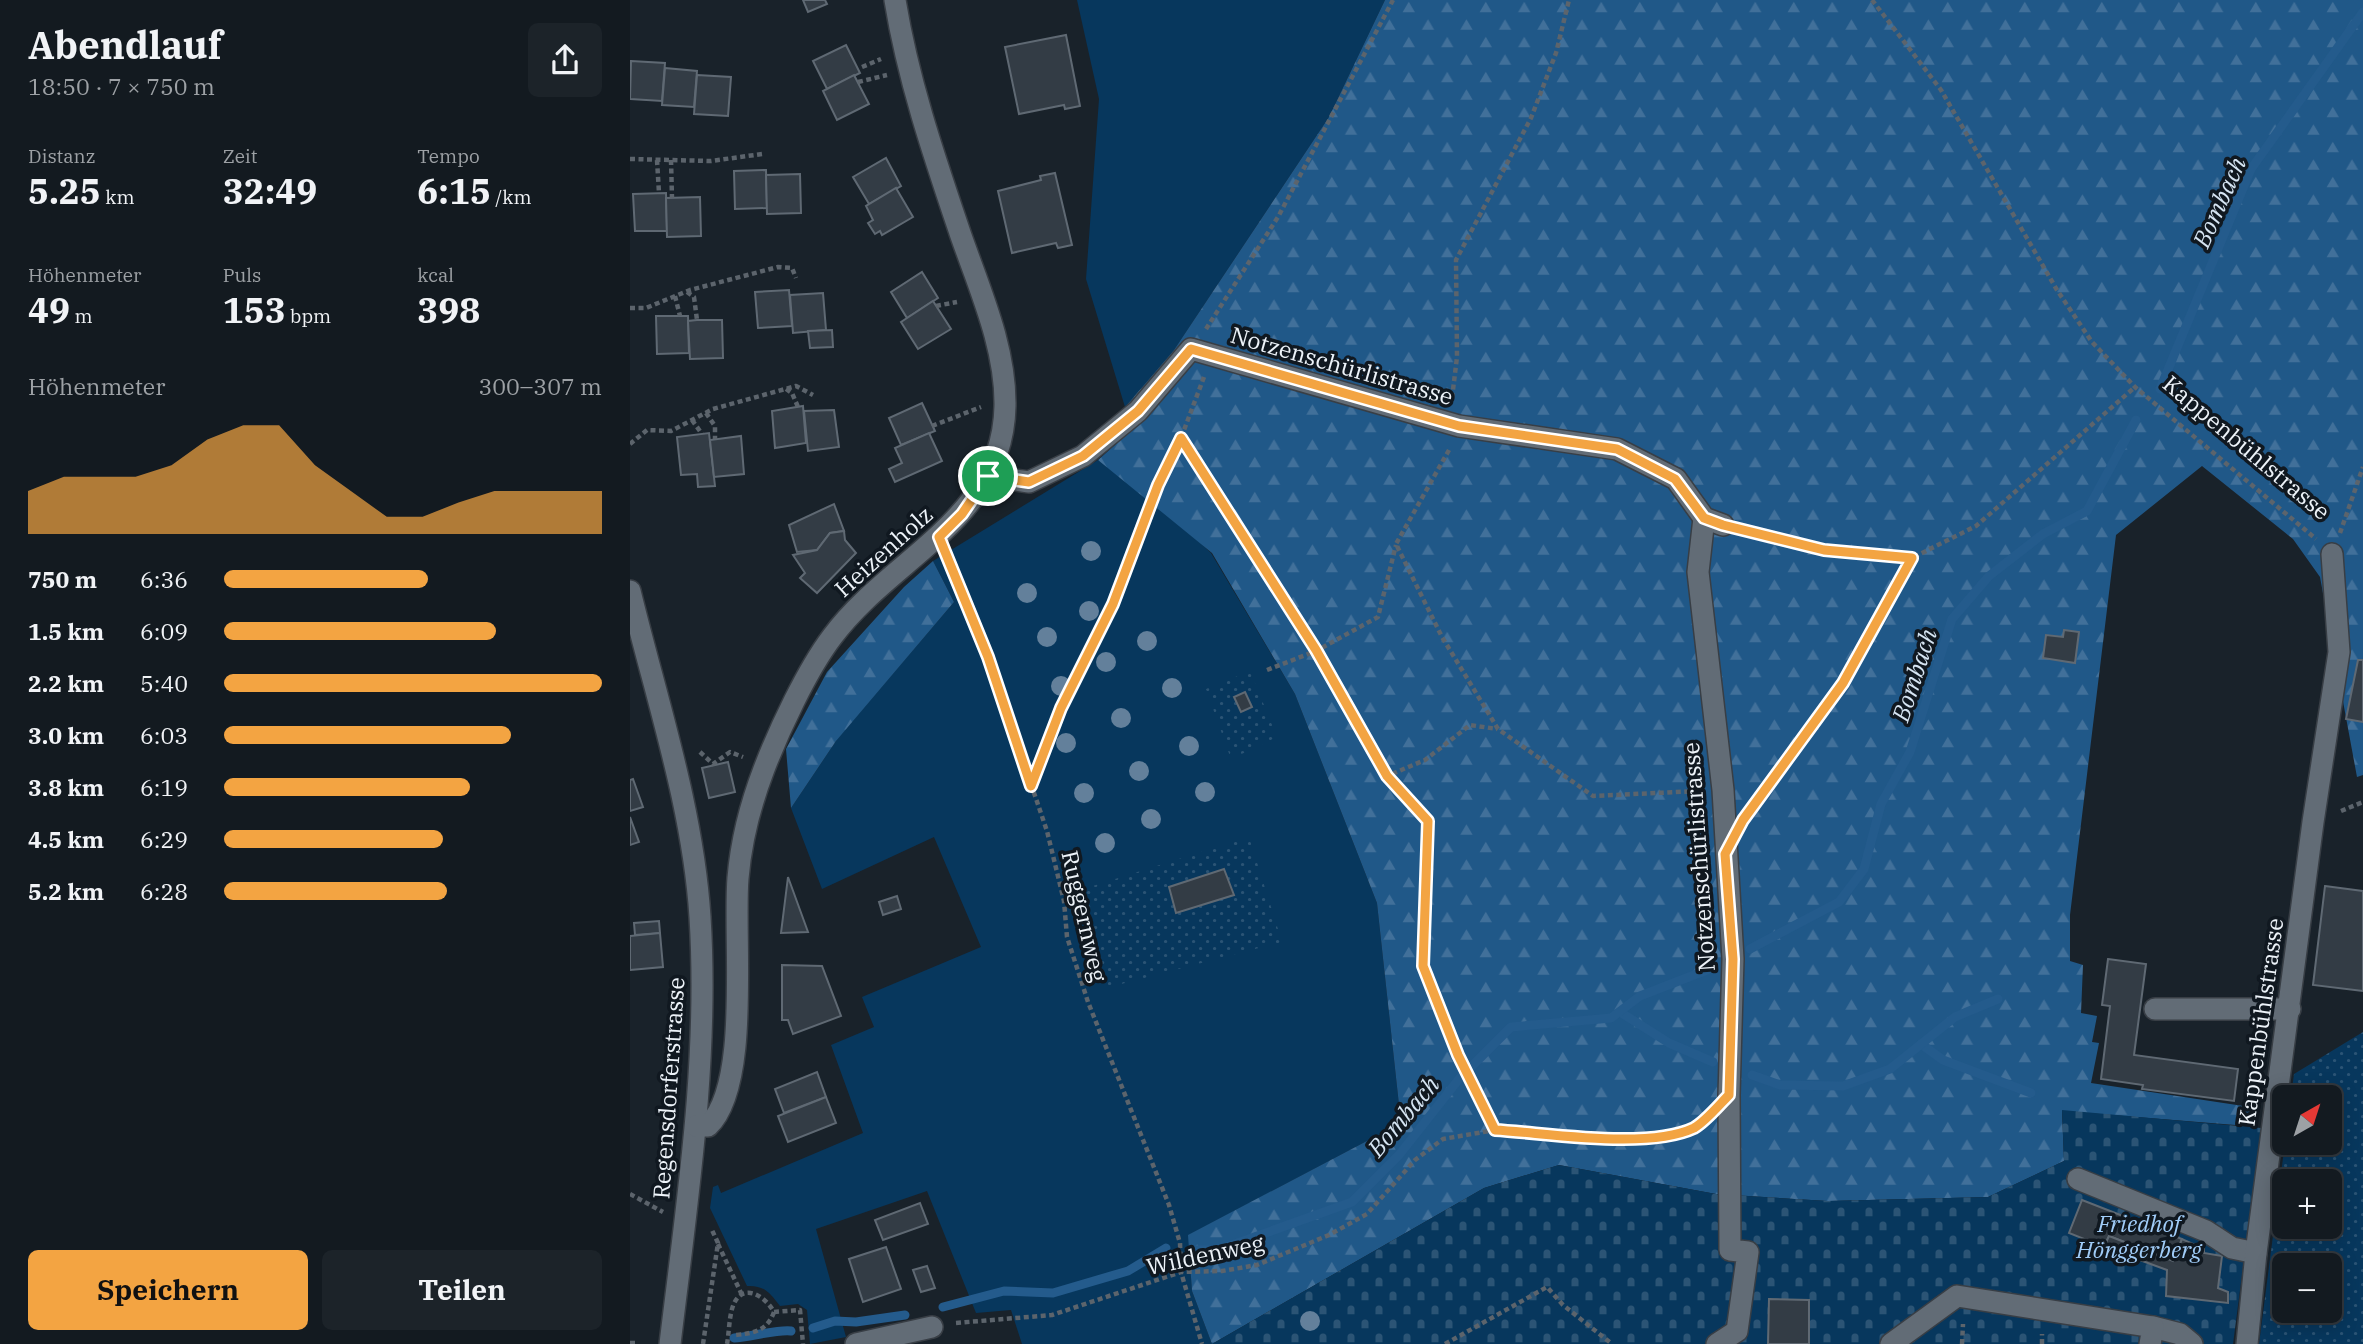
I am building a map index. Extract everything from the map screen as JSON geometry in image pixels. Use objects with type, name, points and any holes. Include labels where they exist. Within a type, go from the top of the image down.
[{"type":"street","name":"Heizenholz","points":[[696,1126],[708,1126],[717,1118],[728,1086],[736,1023],[738,877],[745,837],[764,769],[793,705],[831,637],[880,584],[939,537],[962,514],[988,476],[1001,445],[1005,406],[1002,374],[992,325],[905,61],[895,0]]},
{"type":"street","points":[[988,476],[1029,482],[1083,456],[1138,411],[1191,349]]},
{"type":"street","name":"Notzenschürlistrasse","points":[[1191,349],[1454,425],[1617,449],[1675,479],[1714,521],[1698,572],[1723,789],[1733,959],[1729,1095],[1730,1250],[1748,1252],[1740,1337]]},
{"type":"street","name":"Kappenbühlstrasse","points":[[2247,1344],[2256,1253],[2313,822],[2339,652],[2332,554]]},
{"type":"street","name":"Regensdorferstrasse","points":[[630,591],[689,835],[700,914],[704,1011],[696,1126],[670,1344]]},
{"type":"street","points":[[2155,1009],[2290,1009]]},
{"type":"street","points":[[2078,1179],[2206,1231],[2232,1248],[2256,1253]]},
{"type":"street","points":[[1891,1344],[1957,1296],[2151,1336],[2180,1335],[2192,1344]]},
{"type":"street","points":[[856,1344],[932,1326]]},
{"type":"street","points":[[1717,1344],[1740,1337]]},
{"type":"path","points":[[1191,349],[1278,217],[1393,0]]},
{"type":"path","points":[[1267,670],[1316,650],[1378,617],[1396,544],[1446,457],[1454,425],[1457,260],[1531,118],[1556,54],[1569,0]]},
{"type":"path","name":"Kappenbühlstrasse","points":[[1872,0],[1941,90],[2057,290],[2092,342],[2135,387],[2332,554]]},
{"type":"path","points":[[862,67],[876,61]]},
{"type":"path","points":[[858,82],[883,76]]},
{"type":"path","points":[[630,159],[712,160],[762,155]]},
{"type":"path","points":[[657,160],[659,193]]},
{"type":"path","points":[[671,160],[672,198]]},
{"type":"path","points":[[630,308],[646,308],[687,292],[778,267],[792,268],[796,278]]},
{"type":"path","points":[[687,292],[694,296],[697,320]]},
{"type":"path","points":[[675,296],[680,316]]},
{"type":"path","points":[[936,306],[953,303]]},
{"type":"path","points":[[1031,786],[1061,708],[1113,604],[1154,496],[1215,356]]},
{"type":"path","points":[[630,444],[648,430],[671,431],[743,398],[796,386],[813,395]]},
{"type":"path","points":[[1714,521],[1824,550],[1912,558],[1976,526],[2135,387]]},
{"type":"path","points":[[785,388],[792,393],[798,407]]},
{"type":"path","points":[[932,426],[982,407]]},
{"type":"path","points":[[706,413],[715,426],[715,439]]},
{"type":"path","points":[[692,420],[702,434]]},
{"type":"path","points":[[1181,438],[1316,650],[1387,776],[1428,821],[1423,966],[1458,1055],[1495,1130]]},
{"type":"path","points":[[2332,554],[2363,467]]},
{"type":"path","name":"Ruggernweg","points":[[939,537],[988,657],[1047,831],[1064,901],[1067,937],[1088,1002],[1169,1205],[1180,1243],[1181,1272],[1202,1344]]},
{"type":"path","points":[[1396,544],[1442,637],[1498,729],[1593,796],[1723,789]]},
{"type":"path","points":[[1725,854],[1743,820],[1843,683],[1912,558]]},
{"type":"path","points":[[1387,776],[1424,760],[1470,725],[1498,729]]},
{"type":"path","points":[[700,752],[713,764],[730,752],[753,763]]},
{"type":"path","name":"Wildenweg","points":[[932,1326],[1052,1315],[1181,1272],[1222,1271],[1257,1265],[1329,1235],[1367,1213],[1428,1149],[1443,1139],[1495,1130],[1619,1138],[1663,1137],[1695,1127],[1729,1095]]},
{"type":"path","points":[[630,1194],[665,1213]]},
{"type":"path","points":[[708,1221],[742,1295]]},
{"type":"path","points":[[704,1344],[718,1243]]},
{"type":"path","points":[[1445,1344],[1547,1287],[1563,1305],[1612,1344]]},
{"type":"path","points":[[727,1344],[733,1305],[742,1295],[754,1293],[766,1298],[774,1312]]},
{"type":"path","points":[[774,1312],[800,1310],[803,1344]]},
{"type":"path","points":[[736,1335],[760,1331],[770,1322],[774,1312]]},
{"type":"green space","points":[[1077,0],[1385,0],[1329,117],[1174,350],[1125,407],[1086,279],[1099,99]]},
{"type":"green space","points":[[1385,0],[2363,0],[2363,775],[2357,777],[2320,577],[2293,539],[2202,466],[2116,535],[2070,915],[2070,961],[2083,965],[2081,1013],[2097,1016],[2092,1042],[2099,1043],[2091,1083],[2250,1107],[2248,1126],[2062,1111],[2064,1161],[1988,1197],[1828,1201],[1716,1194],[1559,1165],[1484,1188],[1212,1344],[1192,1291],[1188,1235],[1401,1123],[1377,903],[1295,694],[1212,553],[1098,460],[1134,428],[1125,407],[1174,350],[1329,117]]},
{"type":"green space","points":[[1098,460],[1143,487],[1211,553],[1295,694],[1377,903],[1401,1123],[1189,1235],[1192,1291],[1212,1344],[1022,1344],[1011,1310],[976,1313],[927,1191],[816,1229],[846,1337],[810,1344],[807,1310],[798,1304],[780,1306],[766,1291],[747,1286],[710,1208],[713,1187],[718,1185],[721,1193],[863,1133],[831,1045],[874,1027],[862,997],[981,947],[934,837],[822,889],[791,808],[838,738],[954,602],[933,561]]},
{"type":"green space","points":[[933,561],[954,602],[836,741],[791,808],[786,749],[827,672],[904,587]]},
{"type":"green space","points":[[1250,671],[1277,737],[1231,759],[1206,689]]},
{"type":"green space","points":[[1249,837],[1282,942],[1106,988],[1080,890]]},
{"type":"green space","points":[[2363,1032],[2363,1344],[2259,1344],[2273,1239],[2342,1239],[2342,1169],[2282,1169],[2283,1155],[2342,1155],[2342,1085],[2293,1085],[2294,1074]]},
{"type":"green space","name":"Friedhof Hönggerberg","points":[[2062,1110],[2261,1128],[2233,1344],[1212,1344],[1484,1188],[1559,1165],[1716,1194],[1828,1201],[1988,1197],[2064,1161]]},
{"type":"building","points":[[803,0],[825,0],[827,4],[808,12]]},
{"type":"building","points":[[1066,35],[1080,106],[1065,109],[1064,105],[1019,114],[1005,47]]},
{"type":"building","points":[[846,45],[860,73],[827,89],[813,61]]},
{"type":"building","points":[[631,61],[665,63],[662,101],[630,99]]},
{"type":"building","points":[[665,68],[697,71],[694,107],[662,105]]},
{"type":"building","points":[[697,75],[731,77],[728,116],[694,114]]},
{"type":"building","points":[[854,75],[869,104],[837,120],[823,91]]},
{"type":"building","points":[[886,158],[901,186],[869,204],[853,177]]},
{"type":"building","points":[[766,170],[767,208],[735,209],[734,171]]},
{"type":"building","points":[[1055,173],[1072,245],[1058,248],[1056,243],[1012,253],[998,191],[1041,180],[1040,176]]},
{"type":"building","points":[[800,174],[801,213],[767,214],[766,175]]},
{"type":"building","points":[[896,188],[913,217],[882,235],[880,231],[875,234],[868,223],[873,220],[866,206]]},
{"type":"building","points":[[666,193],[667,231],[635,231],[633,194]]},
{"type":"building","points":[[700,197],[701,236],[667,237],[666,198]]},
{"type":"building","points":[[922,272],[938,298],[907,318],[891,292]]},
{"type":"building","points":[[789,290],[792,326],[758,328],[755,292]]},
{"type":"building","points":[[823,293],[826,330],[793,333],[790,295]]},
{"type":"building","points":[[933,301],[951,329],[918,349],[901,322]]},
{"type":"building","points":[[656,316],[688,316],[689,353],[657,354]]},
{"type":"building","points":[[722,320],[723,358],[690,359],[688,321]]},
{"type":"building","points":[[832,330],[833,347],[810,348],[808,331]]},
{"type":"building","points":[[922,403],[935,431],[901,445],[889,418]]},
{"type":"building","points":[[803,406],[806,443],[775,448],[772,411]]},
{"type":"building","points":[[834,410],[839,447],[808,451],[804,411]]},
{"type":"building","points":[[709,433],[715,486],[698,487],[697,474],[681,475],[677,437]]},
{"type":"building","points":[[929,433],[942,461],[895,482],[889,469],[902,463],[895,448]]},
{"type":"building","points":[[741,436],[744,474],[714,477],[710,440]]},
{"type":"building","points":[[834,504],[844,531],[830,533],[817,550],[797,552],[789,525]]},
{"type":"building","points":[[844,531],[845,540],[856,553],[817,593],[800,578],[805,573],[793,555],[817,550],[830,533]]},
{"type":"building","points":[[2064,630],[2079,632],[2075,663],[2043,658],[2046,635],[2063,637]]},
{"type":"building","points":[[2358,660],[2363,660],[2363,722],[2346,719]]},
{"type":"building","points":[[1245,692],[1252,707],[1241,712],[1234,697]]},
{"type":"building","points":[[728,762],[735,792],[709,798],[702,768]]},
{"type":"building","points":[[633,779],[643,807],[630,811],[630,780]]},
{"type":"building","points":[[630,817],[639,842],[630,845]]},
{"type":"building","points":[[1224,869],[1234,895],[1176,913],[1169,887]]},
{"type":"building","points":[[788,877],[808,932],[781,933]]},
{"type":"building","points":[[2325,886],[2363,891],[2363,991],[2313,985]]},
{"type":"building","points":[[897,896],[901,909],[883,915],[879,902]]},
{"type":"building","points":[[659,921],[660,933],[635,935],[634,923]]},
{"type":"building","points":[[660,933],[663,967],[630,970],[630,936]]},
{"type":"building","points":[[2108,959],[2146,964],[2134,1055],[2238,1069],[2234,1101],[2142,1089],[2143,1085],[2101,1079],[2110,1006],[2102,1005]]},
{"type":"building","points":[[782,965],[822,966],[841,1016],[793,1034],[788,1020],[782,1020]]},
{"type":"building","points":[[817,1072],[826,1097],[784,1113],[775,1089]]},
{"type":"building","points":[[826,1097],[836,1123],[788,1142],[778,1116]]},
{"type":"building","points":[[2082,1200],[2182,1239],[2173,1261],[2109,1236],[2104,1247],[2069,1233]]},
{"type":"building","points":[[920,1203],[928,1224],[883,1240],[875,1220]]},
{"type":"building","points":[[2109,1236],[2173,1261],[2182,1239],[2204,1249],[2204,1253],[2222,1256],[2218,1288],[2228,1292],[2228,1303],[2166,1296],[2167,1270],[2104,1247]]},
{"type":"building","points":[[886,1247],[901,1289],[863,1302],[849,1259]]},
{"type":"building","points":[[927,1266],[935,1288],[921,1292],[913,1270]]},
{"type":"building","points":[[1769,1299],[1809,1300],[1809,1344],[1768,1344]]},
{"type":"waterway","name":"Bombach","points":[[2160,389],[2251,169],[2363,12]]},
{"type":"waterway","name":"Bombach","points":[[1750,949],[1839,902],[1864,869],[1881,804],[1910,752],[1952,619],[1989,576],[2043,534],[2087,511],[2136,420]]},
{"type":"waterway","name":"Bombach","points":[[1197,1250],[1218,1250],[1352,1202],[1399,1155],[1459,1079],[1511,1027],[1611,1018],[1640,996],[1707,970]]},
{"type":"waterway","points":[[1752,1075],[1780,1085],[1843,1086],[1890,1069],[1955,1017],[1998,999]]},
{"type":"waterway","points":[[1620,1012],[1669,1043],[1713,1062]]},
{"type":"waterway","points":[[1921,1044],[1943,1060],[2031,1093]]},
{"type":"waterway","name":"Bombach","points":[[943,1307],[1004,1291],[1053,1293],[1128,1271],[1166,1248]]},
{"type":"waterway","name":"Bombach","points":[[813,1328],[835,1321],[856,1322],[905,1315]]},
{"type":"waterway","points":[[734,1338],[791,1331]]},
{"type":"route","points":[[1191,349],[1459,426],[1617,449],[1675,479],[1704,518],[1824,550],[1912,558],[1843,683],[1743,820],[1725,854],[1733,959],[1729,1095],[1695,1127],[1663,1137],[1619,1138],[1495,1130],[1458,1055],[1423,966],[1428,821],[1387,776],[1316,650],[1284,604],[1220,495],[1181,438],[1158,485],[1113,604],[1061,708],[1031,786],[988,657],[939,537],[962,514],[988,476],[1029,482],[1083,456],[1138,411],[1191,349]]}]
